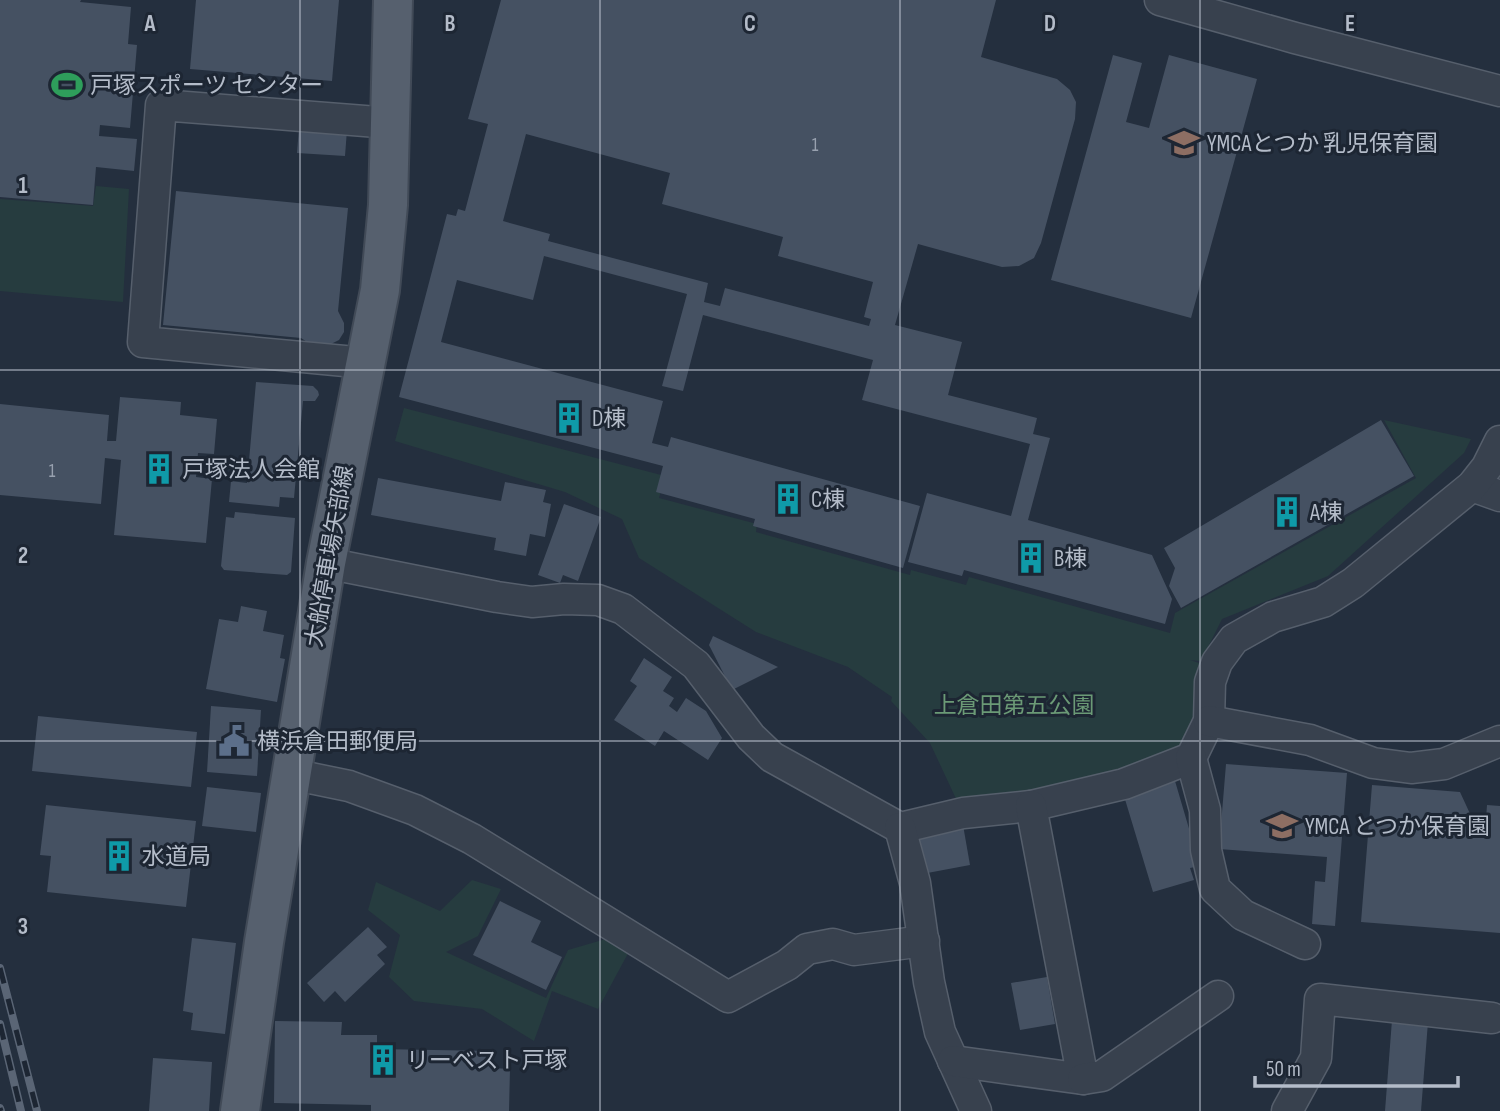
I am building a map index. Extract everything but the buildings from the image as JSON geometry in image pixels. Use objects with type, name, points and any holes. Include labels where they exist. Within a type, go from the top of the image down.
[{"type":"main road","name":"大船停車場矢部線","points":[[240,1111],[326,563],[380,290],[387,205],[393,0]]},
{"type":"street","points":[[1160,0],[1500,91]]},
{"type":"street","points":[[366,363],[143,342],[161,104],[390,123]]},
{"type":"street","points":[[1305,944],[1243,915],[1215,889],[1206,850],[1205,810],[1191,758],[1209,721],[1210,682],[1217,662],[1234,639],[1273,617],[1322,602],[1486,491],[1487,467],[1500,441]]},
{"type":"street","points":[[326,563],[497,597],[532,602],[598,600],[623,609],[696,665],[751,737],[772,757],[900,828],[962,813],[1031,806],[1124,784],[1191,758]]},
{"type":"street","points":[[1209,721],[1310,740],[1373,763],[1411,768],[1444,764],[1500,741]]},
{"type":"street","points":[[291,774],[349,786],[415,810],[471,839],[728,997],[787,965],[807,949],[833,944],[855,950],[924,940]]},
{"type":"street","points":[[1031,806],[1083,1079]]},
{"type":"street","points":[[900,828],[915,883],[929,982],[940,1032],[976,1111]]},
{"type":"street","points":[[953,1061],[1083,1079],[1102,1076],[1218,996]]},
{"type":"street","points":[[1287,1111],[1315,1058],[1320,999],[1492,1018]]},
{"type":"green space","points":[[96,186],[129,189],[123,302],[0,291],[0,199],[93,206]]},
{"type":"green space","name":"上倉田第五公園","points":[[404,408],[665,476],[659,498],[757,524],[756,532],[910,575],[911,570],[966,585],[969,577],[1170,633],[1175,613],[1416,478],[1384,420],[1471,439],[1464,453],[1328,576],[1222,619],[1201,661],[1190,660],[1202,664],[1196,720],[1183,749],[1121,776],[1030,795],[958,803],[930,743],[891,701],[892,697],[848,667],[756,632],[639,558],[622,519],[565,492],[395,441]]},
{"type":"green space","points":[[472,880],[501,889],[478,936],[446,952],[546,998],[568,950],[616,936],[632,946],[598,1009],[552,991],[534,1041],[482,1009],[414,1001],[389,977],[400,935],[368,910],[376,882],[440,911]]},
{"type":"railway","points":[[0,968],[37,1111]]},
{"type":"railway","points":[[0,1024],[21,1111]]},
{"type":"place","name":"戸塚スポーツ センター","points":[[67,85]]},
{"type":"place","name":"YMCAとつか 乳児保育園","points":[[1184,143]]},
{"type":"place","name":"D棟","points":[[569,418]]},
{"type":"place","name":"戸塚法人会館","points":[[159,469]]},
{"type":"place","name":"C棟","points":[[788,499]]},
{"type":"place","name":"A棟","points":[[1287,512]]},
{"type":"place","name":"B棟","points":[[1031,558]]},
{"type":"place","name":"横浜倉田郵便局","points":[[234,741]]},
{"type":"place","name":"YMCA とつか保育園","points":[[1282,826]]},
{"type":"place","name":"水道局","points":[[119,856]]},
{"type":"place","name":"リーベスト戸塚","points":[[383,1060]]}]
